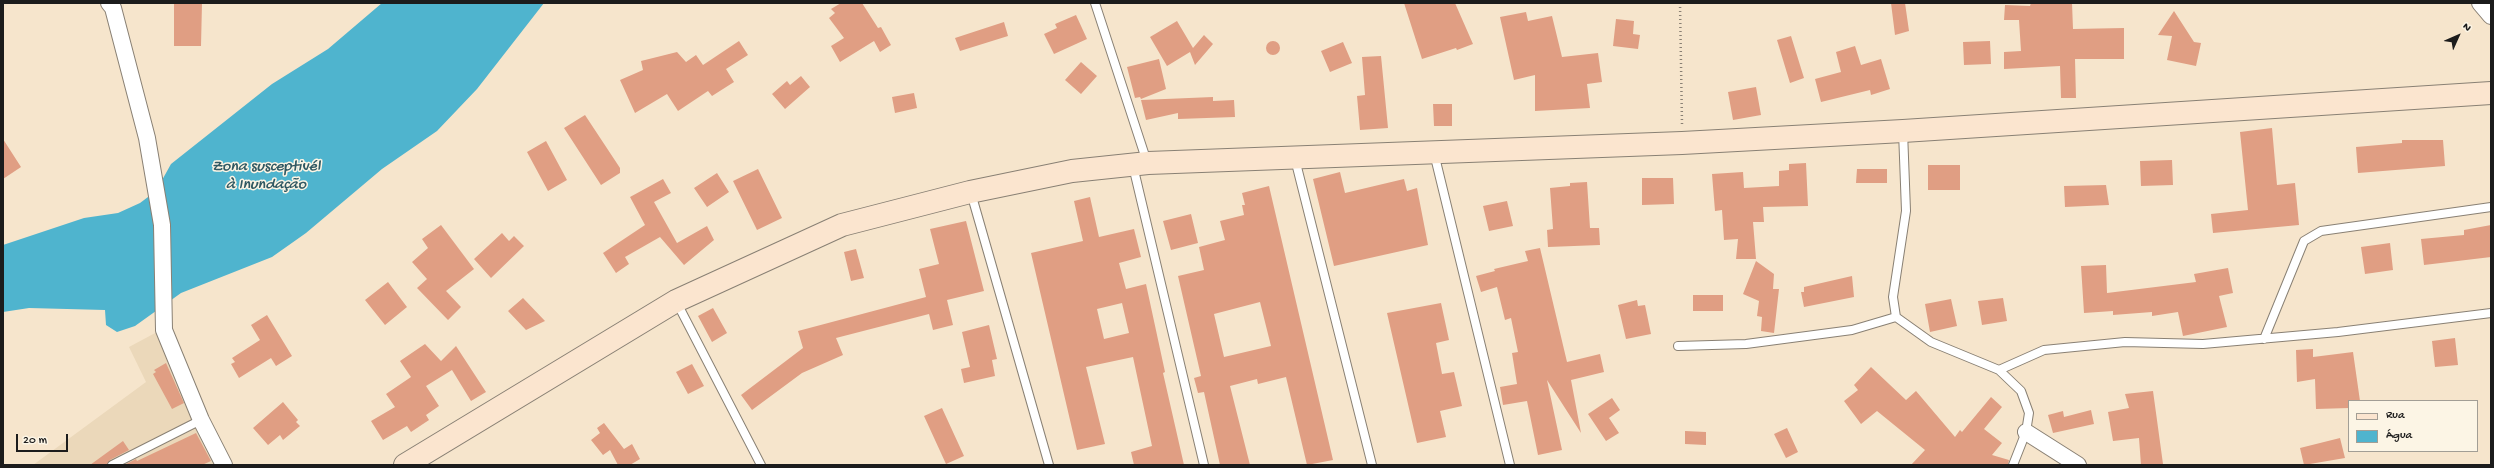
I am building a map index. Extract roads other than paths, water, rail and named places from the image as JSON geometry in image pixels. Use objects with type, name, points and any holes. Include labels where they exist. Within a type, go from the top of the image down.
[{"type":"main road","points":[[405,465],[676,301],[842,224],[970,192],[1072,171],[1140,164],[1682,143],[1903,131],[2491,93]]},
{"type":"street","points":[[109,3],[113,8],[147,138],[162,226],[164,330],[201,420],[224,465]]},
{"type":"street","points":[[2480,3],[2491,16]]},
{"type":"street","points":[[2026,432],[2078,465]]},
{"type":"lane","points":[[1096,3],[1140,164],[1204,465]]},
{"type":"lane","points":[[1903,131],[1906,211],[1893,298],[1896,318],[1931,342],[1999,370],[2021,391],[2029,413],[2026,432],[2013,465]]},
{"type":"lane","points":[[1434,152],[1510,465]]},
{"type":"lane","points":[[1294,157],[1372,465]]},
{"type":"lane","points":[[970,192],[1049,465]]},
{"type":"lane","points":[[2264,339],[2304,241],[2321,231],[2491,208]]},
{"type":"lane","points":[[676,301],[760,465]]},
{"type":"lane","points":[[1999,370],[2044,350],[2125,342],[2203,344],[2264,339],[2491,313]]},
{"type":"lane","points":[[1678,346],[1746,344],[1852,330],[1896,318]]},
{"type":"lane","points":[[112,465],[201,420]]},
{"type":"water","name":"Zona susceptivél à Inundação","points":[[382,3],[544,3],[477,89],[437,131],[382,169],[306,233],[272,257],[181,293],[135,326],[117,332],[106,325],[105,310],[29,308],[3,312],[3,245],[84,218],[118,213],[140,203],[156,191],[171,164],[272,84],[328,49]]}]
